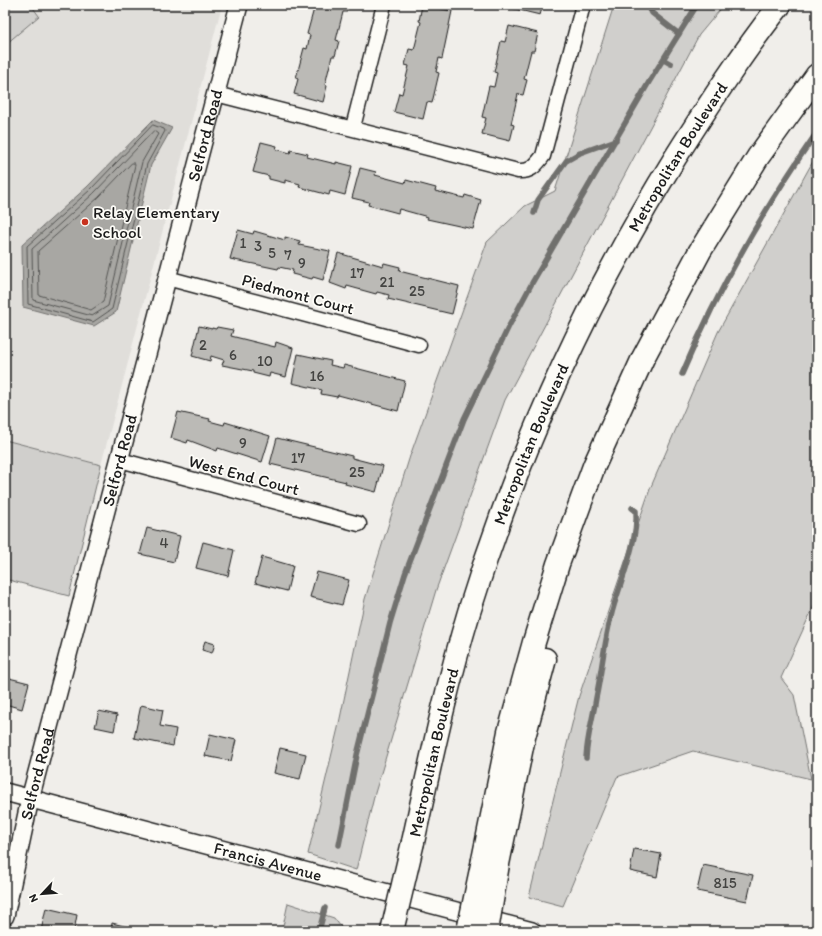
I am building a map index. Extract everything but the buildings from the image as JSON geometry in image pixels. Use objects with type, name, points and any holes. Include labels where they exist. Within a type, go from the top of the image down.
[{"type":"highway","name":"Metropolitan Boulevard","points":[[392,931],[443,710],[469,613],[496,530],[532,434],[583,322],[642,212],[702,114],[780,5]]},
{"type":"highway","points":[[487,931],[490,862],[509,732],[558,564],[594,466],[643,358],[700,251],[758,157],[817,75]]},
{"type":"highway","points":[[468,931],[490,862]]},
{"type":"street","name":"Selford Road","points":[[5,916],[30,799],[239,5]]},
{"type":"street","points":[[353,127],[384,5]]},
{"type":"street","points":[[216,94],[353,127],[518,171],[528,172],[543,156],[583,5]]},
{"type":"street","name":"Piedmont Court","points":[[168,278],[419,345]]},
{"type":"street","name":"West End Court","points":[[120,460],[358,524]]},
{"type":"street","name":"Francis Avenue","points":[[5,792],[532,931]]},
{"type":"shaded area","name":"Relay Elementary School","points":[[5,5],[222,5],[101,465],[5,440]]},
{"type":"shaded area","points":[[5,5],[31,5],[39,16],[6,44]]},
{"type":"shaded area","points":[[614,5],[724,5],[699,35],[505,400],[436,590],[375,793],[356,870],[308,854],[338,728],[365,599],[410,456],[487,242],[525,206],[555,191]]},
{"type":"shaded area","points":[[817,154],[817,599],[781,678],[794,695],[811,779],[693,751],[617,777],[563,906],[529,897],[579,696],[650,489],[718,332]]},
{"type":"shaded area","points":[[5,440],[101,465],[69,596],[5,579]]},
{"type":"shaded area","points":[[288,903],[334,918],[344,931],[282,931]]},
{"type":"water","points":[[153,120],[172,128],[151,165],[116,312],[94,326],[23,307],[22,245],[87,187]]},
{"type":"waterway","points":[[648,5],[652,13],[679,34]]},
{"type":"waterway","points":[[339,845],[357,755],[390,623],[405,574],[464,419],[509,326],[532,283],[649,82],[697,5]]},
{"type":"waterway","points":[[664,60],[671,64]]},
{"type":"waterway","points":[[682,374],[711,311],[744,249],[779,190],[817,132]]},
{"type":"waterway","points":[[534,213],[538,200],[566,161],[580,153],[616,140]]},
{"type":"waterway","points":[[586,758],[609,623],[633,544],[636,511],[632,508]]},
{"type":"waterway","points":[[319,931],[325,908]]},
{"type":"place","name":"Relay Elementary School","points":[[85,222]]}]
